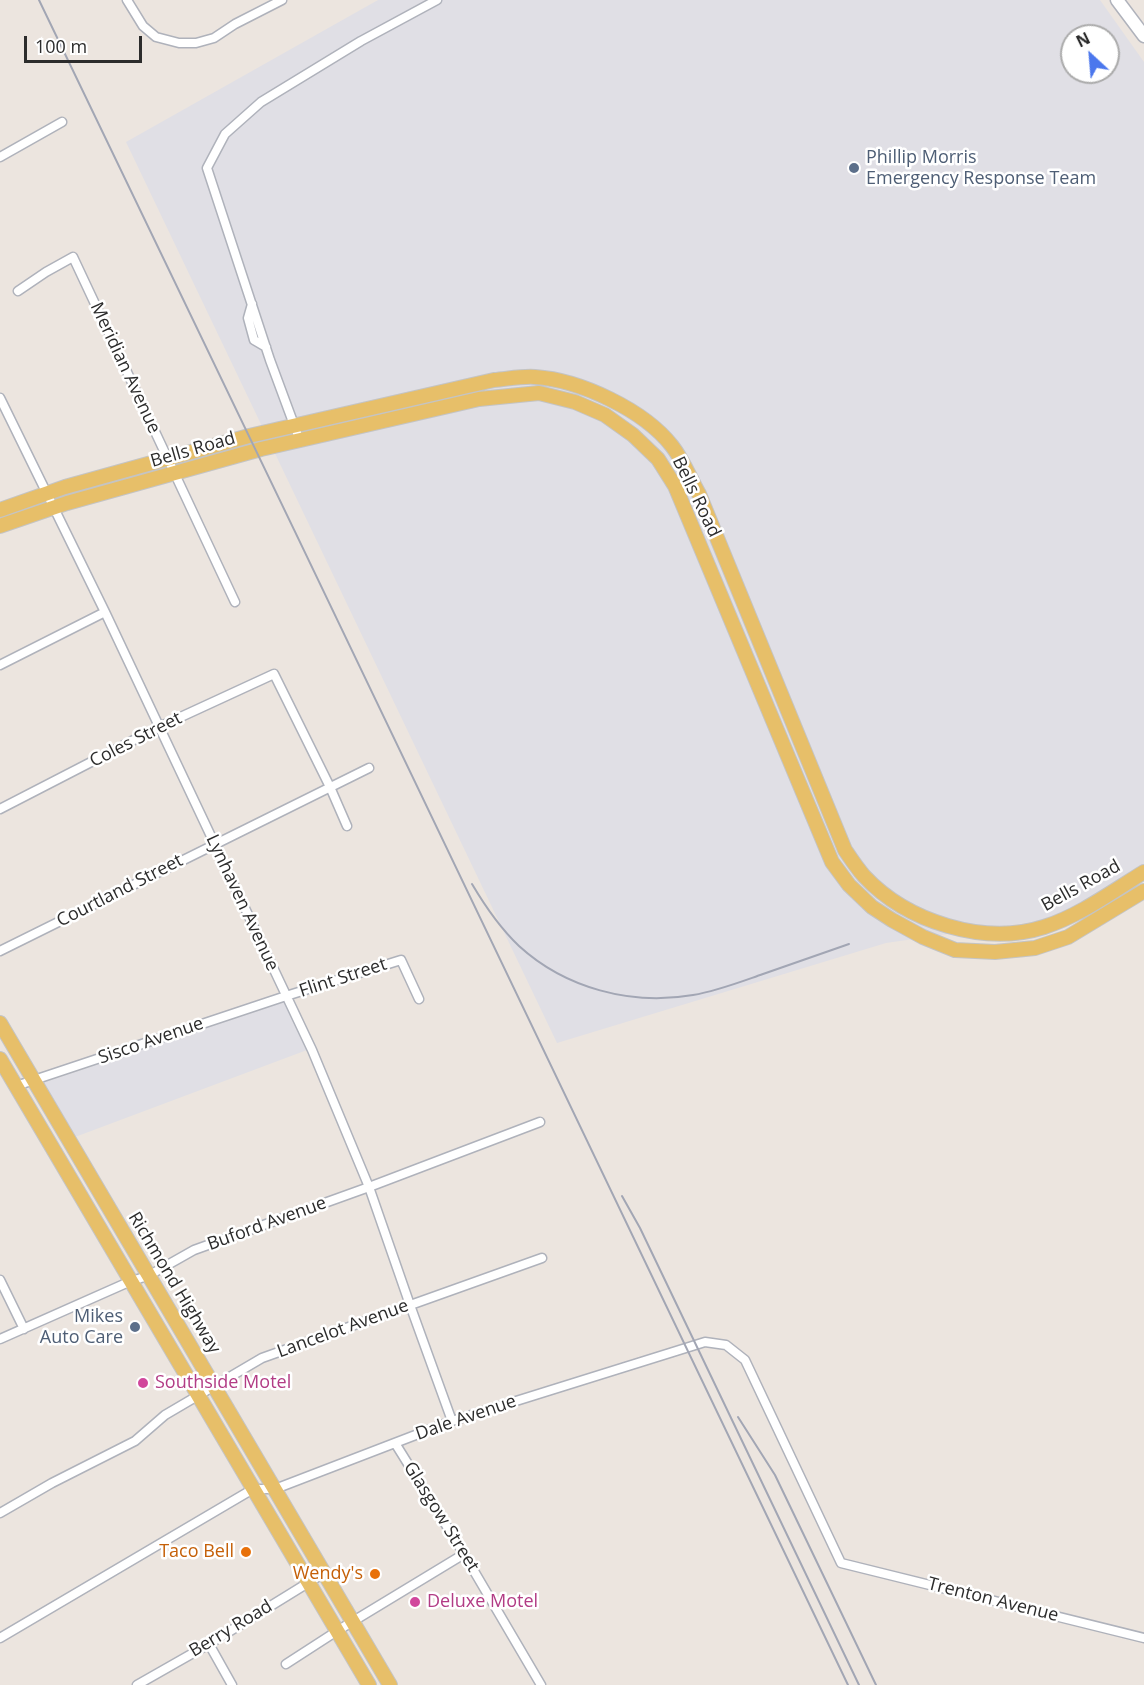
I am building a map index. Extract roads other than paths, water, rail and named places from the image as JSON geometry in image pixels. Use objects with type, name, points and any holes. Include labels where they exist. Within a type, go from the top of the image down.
[{"type":"main road","points":[[1117,0],[1144,36]]},
{"type":"main road","points":[[1127,0],[1144,23]]},
{"type":"main road","name":"Bells Road","points":[[0,526],[53,507],[300,441],[494,380],[533,376],[562,381],[615,402],[645,420],[672,446],[699,494],[845,850],[864,876],[906,908],[940,924],[969,931],[1003,934],[1026,932],[1046,926],[1082,909],[1144,872]]},
{"type":"main road","name":"Bells Road","points":[[0,510],[46,493],[249,436],[294,426],[430,402],[539,393],[575,402],[605,415],[633,435],[658,459],[675,486],[832,862],[849,885],[872,907],[923,938],[956,950],[995,952],[1035,948],[1068,937],[1144,891]]},
{"type":"main road","points":[[717,583],[733,577]]},
{"type":"main road","points":[[803,792],[818,786]]},
{"type":"main road","name":"Richmond Highway","points":[[0,1023],[390,1685]]},
{"type":"main road","name":"Richmond Highway","points":[[0,1059],[369,1685]]},
{"type":"street","points":[[127,0],[143,26],[156,37],[179,43],[196,43],[214,38],[234,24],[282,0]]},
{"type":"street","points":[[258,0],[266,8]]},
{"type":"street","points":[[300,441],[266,347],[254,340],[248,318],[252,303],[207,168],[225,134],[261,102],[353,46],[437,0]]},
{"type":"street","points":[[0,157],[62,122]]},
{"type":"street","name":"Meridian Avenue","points":[[18,291],[73,257],[235,602]]},
{"type":"street","name":"Lynhaven Avenue","points":[[0,398],[105,612],[312,1050],[369,1187],[452,1420]]},
{"type":"street","points":[[0,665],[105,612]]},
{"type":"street","name":"Coles Street","points":[[0,809],[159,727],[274,674],[330,787]]},
{"type":"street","name":"Courtland Street","points":[[0,951],[369,768]]},
{"type":"street","points":[[330,787],[347,826]]},
{"type":"street","name":"Flint Street","points":[[286,996],[401,960],[419,999]]},
{"type":"street","name":"Sisco Avenue","points":[[16,1086],[286,996]]},
{"type":"street","name":"Buford Avenue","points":[[0,1339],[131,1281],[148,1276],[194,1250],[540,1122]]},
{"type":"street","name":"Lancelot Avenue","points":[[0,1513],[52,1483],[135,1441],[165,1415],[262,1358],[542,1258]]},
{"type":"street","points":[[0,1280],[24,1329]]},
{"type":"street","name":"Dale Avenue","points":[[253,1489],[275,1489],[452,1420],[705,1342],[726,1345],[745,1360],[841,1563]]},
{"type":"street","name":"Glasgow Street","points":[[395,1443],[541,1685]]},
{"type":"street","points":[[0,1638],[253,1489]]},
{"type":"street","points":[[286,1664],[464,1554]]},
{"type":"street","name":"Trenton Avenue","points":[[841,1563],[1144,1638]]},
{"type":"street","name":"Berry Road","points":[[138,1685],[324,1573]]},
{"type":"street","points":[[209,1644],[232,1685]]},
{"type":"railway","points":[[39,0],[848,1685]]},
{"type":"railway","points":[[472,884],[505,932],[537,961],[578,983],[623,995],[670,998],[720,989],[849,944]]},
{"type":"railway","points":[[622,1196],[640,1228],[859,1685]]},
{"type":"railway","points":[[738,1417],[775,1475],[876,1685]]},
{"type":"place","name":"Phillip Morris Emergency Response Team","points":[[854,168]]},
{"type":"place","name":"Mikes Auto Care","points":[[135,1327]]},
{"type":"place","name":"Southside Motel","points":[[143,1383]]},
{"type":"place","name":"Taco Bell","points":[[246,1552]]},
{"type":"place","name":"Wendy's","points":[[375,1574]]},
{"type":"place","name":"Deluxe Motel","points":[[415,1602]]}]
